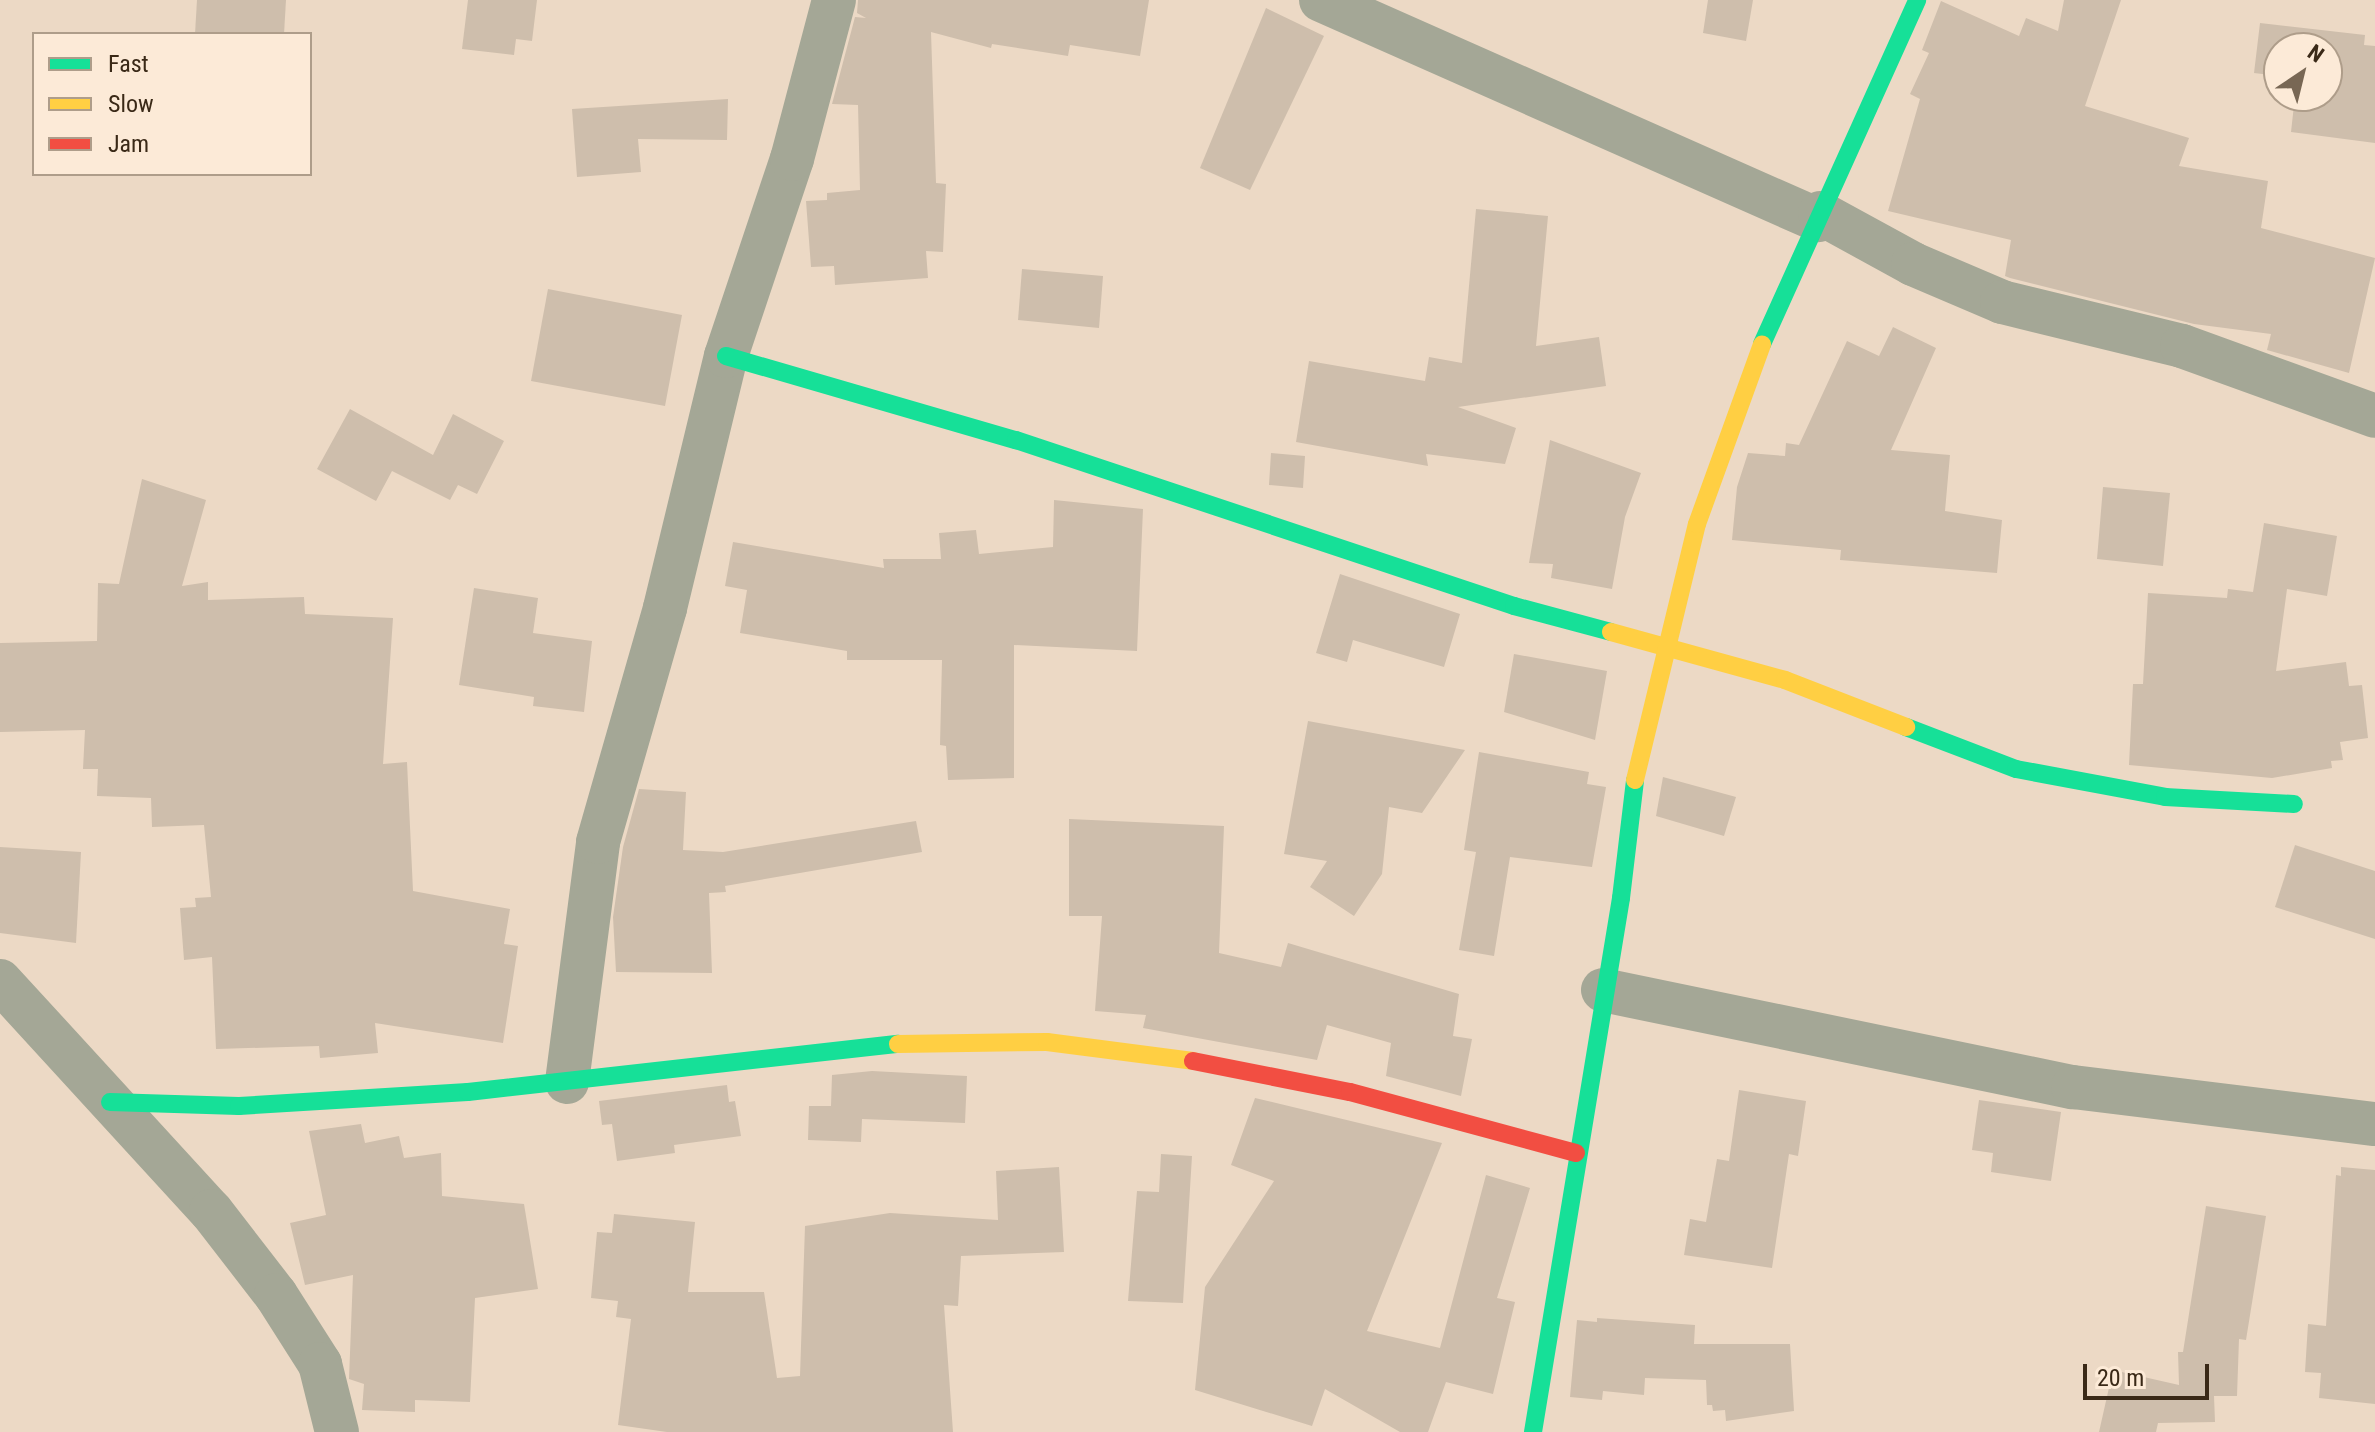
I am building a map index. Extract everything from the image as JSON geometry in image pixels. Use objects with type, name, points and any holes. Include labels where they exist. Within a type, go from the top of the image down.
[{"type":"street","points":[[567,1082],[598,842],[665,608],[726,356],[792,159],[834,0]]},
{"type":"street","points":[[1321,0],[1625,130],[2002,302],[2182,346],[2375,416]]},
{"type":"street","points":[[1533,1432],[1636,774],[1714,468],[1819,217],[1917,0]]},
{"type":"street","points":[[726,356],[1016,440],[1353,555],[1666,650],[1785,680],[2016,769],[2165,797],[2294,804]]},
{"type":"street","points":[[0,981],[211,1211],[276,1295],[320,1364],[337,1432]]},
{"type":"street","points":[[1603,990],[2073,1087],[2375,1124]]},
{"type":"street","points":[[110,1102],[239,1106],[567,1082],[775,1054],[940,1041],[1047,1042],[1200,1062],[1350,1092],[1576,1153]]},
{"type":"building","points":[[197,0],[286,0],[284,32],[195,32]]},
{"type":"building","points":[[468,0],[537,0],[532,41],[516,39],[514,55],[462,49]]},
{"type":"building","points":[[858,0],[1149,0],[1140,56],[1070,45],[1068,56],[992,44],[991,48],[931,32],[936,183],[946,184],[943,252],[926,251],[928,278],[835,285],[834,266],[811,267],[806,201],[827,200],[827,193],[860,190],[858,105],[832,104],[855,17],[866,18],[857,13]]},
{"type":"building","points":[[1708,0],[1753,0],[1746,41],[1703,33]]},
{"type":"building","points":[[2064,0],[2121,0],[2085,106],[2189,138],[2179,166],[2268,181],[2261,228],[2375,258],[2349,373],[2267,350],[2271,334],[2194,324],[2010,278],[2005,276],[2011,240],[1888,211],[1920,99],[1910,94],[1929,53],[1922,50],[1941,1],[2019,36],[2026,18],[2058,31]]},
{"type":"building","points":[[1266,8],[1324,36],[1250,190],[1200,168]]},
{"type":"building","points":[[2260,23],[2339,32],[2263,32],[2263,74],[2254,73]]},
{"type":"building","points":[[2343,32],[2365,35],[2364,45],[2375,46],[2375,143],[2291,132],[2293,112],[2343,112]]},
{"type":"building","points":[[728,99],[727,140],[638,139],[641,172],[577,177],[572,109]]},
{"type":"building","points":[[1476,209],[1548,216],[1536,346],[1599,337],[1606,386],[1458,407],[1516,428],[1505,464],[1426,454],[1428,466],[1296,442],[1309,361],[1425,381],[1429,357],[1462,363]]},
{"type":"building","points":[[1022,269],[1103,276],[1099,328],[1018,320]]},
{"type":"building","points":[[548,289],[682,315],[665,406],[531,381]]},
{"type":"building","points":[[1893,327],[1936,348],[1891,450],[1950,455],[1945,511],[2002,520],[1997,573],[1840,560],[1841,550],[1732,540],[1737,487],[1748,453],[1785,456],[1786,443],[1799,445],[1847,341],[1879,356]]},
{"type":"building","points":[[350,409],[433,455],[453,414],[504,441],[477,494],[458,485],[450,500],[392,471],[376,501],[317,469]]},
{"type":"building","points":[[1550,440],[1641,473],[1625,517],[1612,589],[1551,578],[1553,564],[1529,563]]},
{"type":"building","points":[[1271,453],[1305,456],[1303,488],[1269,485]]},
{"type":"building","points":[[142,479],[206,500],[182,586],[208,582],[208,600],[304,597],[305,614],[393,618],[383,764],[407,762],[413,891],[510,909],[504,944],[518,946],[503,1043],[375,1023],[378,1053],[320,1058],[319,1046],[216,1049],[212,957],[184,960],[180,908],[196,907],[195,898],[211,897],[204,825],[152,827],[151,798],[97,796],[98,769],[83,769],[85,730],[0,732],[0,643],[97,641],[98,583],[119,584]]},
{"type":"building","points":[[2103,487],[2170,493],[2163,566],[2097,559]]},
{"type":"building","points":[[1054,500],[1143,509],[1137,651],[1014,645],[1014,778],[948,780],[946,746],[940,745],[942,660],[847,660],[847,651],[740,633],[747,590],[725,586],[733,542],[884,568],[883,559],[941,559],[939,533],[976,530],[979,554],[1053,547]]},
{"type":"building","points":[[2264,523],[2337,536],[2327,596],[2287,589],[2276,671],[2346,662],[2349,686],[2362,685],[2368,738],[2340,742],[2343,760],[2331,761],[2332,768],[2272,778],[2129,765],[2133,684],[2143,684],[2148,593],[2227,598],[2228,589],[2253,592]]},
{"type":"building","points":[[1340,574],[1460,614],[1444,667],[1353,640],[1347,662],[1316,653]]},
{"type":"building","points":[[474,588],[538,598],[533,633],[592,641],[584,712],[533,706],[534,697],[459,685]]},
{"type":"building","points":[[1514,654],[1607,671],[1595,740],[1504,712]]},
{"type":"building","points":[[1308,721],[1465,750],[1422,813],[1389,807],[1382,874],[1354,916],[1310,887],[1327,861],[1284,854]]},
{"type":"building","points":[[1479,752],[1589,772],[1587,784],[1606,787],[1592,867],[1510,857],[1494,956],[1459,950],[1476,852],[1464,850]]},
{"type":"building","points":[[1663,777],[1736,797],[1724,836],[1656,816]]},
{"type":"building","points":[[639,789],[686,792],[683,850],[723,852],[916,821],[922,852],[725,886],[726,892],[709,893],[712,973],[616,972],[613,917],[623,847]]},
{"type":"building","points":[[1069,819],[1224,826],[1219,953],[1281,967],[1288,943],[1459,994],[1453,1036],[1472,1039],[1461,1096],[1386,1076],[1391,1043],[1327,1025],[1317,1060],[1143,1028],[1146,1015],[1095,1011],[1102,916],[1069,916]]},
{"type":"building","points":[[2295,845],[2375,871],[2375,939],[2275,907]]},
{"type":"building","points":[[0,847],[81,852],[76,943],[0,933]]},
{"type":"building","points":[[872,1071],[967,1076],[965,1123],[862,1119],[861,1142],[808,1140],[809,1106],[831,1106],[832,1075]]},
{"type":"building","points":[[727,1085],[729,1102],[735,1101],[741,1136],[674,1145],[675,1153],[617,1161],[612,1124],[602,1125],[599,1101]]},
{"type":"building","points":[[1739,1090],[1806,1101],[1798,1156],[1789,1154],[1772,1268],[1684,1255],[1690,1219],[1706,1222],[1717,1159],[1729,1161]]},
{"type":"building","points":[[1255,1098],[1442,1143],[1367,1331],[1440,1348],[1486,1175],[1530,1188],[1497,1298],[1515,1302],[1493,1394],[1446,1382],[1428,1432],[1400,1432],[1325,1389],[1312,1426],[1195,1390],[1205,1287],[1274,1181],[1231,1165]]},
{"type":"building","points":[[1979,1100],[2061,1112],[2051,1181],[1991,1172],[1993,1153],[1972,1150]]},
{"type":"building","points":[[361,1124],[365,1143],[399,1136],[404,1158],[441,1153],[442,1196],[524,1204],[538,1289],[475,1298],[470,1402],[415,1400],[415,1412],[362,1410],[364,1384],[349,1379],[353,1275],[305,1285],[290,1223],[326,1215],[309,1131]]},
{"type":"building","points":[[1161,1154],[1192,1156],[1183,1303],[1128,1301],[1137,1191],[1159,1192]]},
{"type":"building","points":[[1059,1167],[1064,1252],[961,1256],[958,1306],[944,1305],[953,1432],[667,1432],[618,1425],[631,1319],[616,1317],[618,1301],[591,1298],[597,1232],[612,1233],[614,1214],[695,1222],[688,1292],[764,1292],[777,1378],[800,1376],[805,1226],[890,1213],[998,1220],[996,1171]]},
{"type":"building","points":[[2341,1167],[2375,1170],[2375,1404],[2319,1398],[2321,1373],[2305,1372],[2308,1324],[2326,1326],[2336,1175],[2341,1176]]},
{"type":"building","points":[[2206,1206],[2266,1216],[2246,1340],[2239,1339],[2237,1396],[2214,1396],[2215,1422],[2158,1423],[2156,1432],[2099,1432],[2113,1370],[2179,1385],[2178,1352],[2183,1352]]},
{"type":"building","points":[[1597,1318],[1695,1325],[1694,1344],[1790,1344],[1794,1411],[1726,1421],[1725,1410],[1713,1411],[1712,1405],[1707,1405],[1706,1380],[1645,1378],[1644,1395],[1603,1391],[1602,1400],[1570,1397],[1577,1320],[1597,1322]]},
{"type":"traffic: fast","points":[[1762,344],[1917,0]]},
{"type":"traffic: fast","points":[[726,356],[1016,440],[1514,606],[1611,632]]},
{"type":"traffic: fast","points":[[1906,727],[2016,769],[2165,797],[2294,804]]},
{"type":"traffic: fast","points":[[1533,1432],[1621,898],[1635,780]]},
{"type":"traffic: fast","points":[[110,1102],[239,1106],[468,1092],[898,1044]]},
{"type":"traffic: slow","points":[[1635,780],[1697,524],[1762,344]]},
{"type":"traffic: slow","points":[[1611,632],[1785,680],[1906,727]]},
{"type":"traffic: slow","points":[[898,1044],[1047,1042],[1193,1061]]},
{"type":"traffic: jam","points":[[1193,1061],[1350,1092],[1576,1153]]}]
